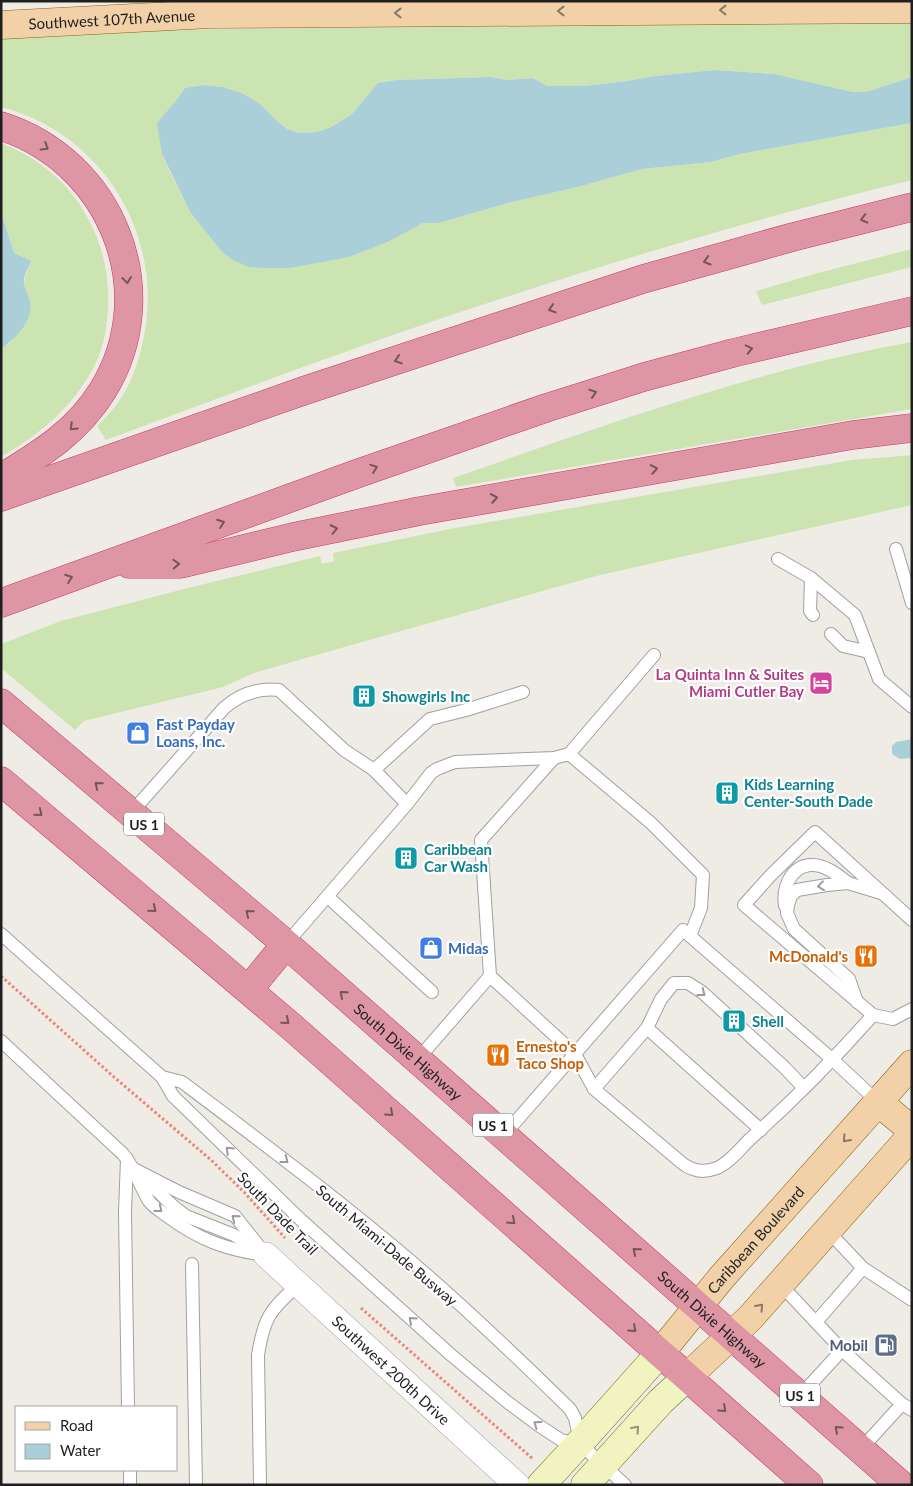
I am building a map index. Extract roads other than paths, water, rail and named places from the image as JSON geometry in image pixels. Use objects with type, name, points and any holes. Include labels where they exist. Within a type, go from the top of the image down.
[{"type":"highway","points":[[1,126],[41,144],[59,155],[73,167],[95,193],[106,210],[120,247],[128,280],[129,296],[127,330],[123,345],[113,370],[95,402],[75,426],[52,446],[28,463],[1,478]]},
{"type":"highway","points":[[1,497],[306,390],[643,279],[793,237],[912,207]]},
{"type":"highway","points":[[1,604],[467,435],[644,377],[732,353],[912,311]]},
{"type":"highway","points":[[110,564],[181,564],[293,537],[420,511],[834,439],[912,428]]},
{"type":"highway","name":"South Dixie Highway","points":[[1,703],[286,944],[901,1485]]},
{"type":"highway","points":[[1,781],[249,989],[809,1485]]},
{"type":"highway","points":[[249,989],[286,944]]},
{"type":"main road","name":"Southwest 107th Avenue","points":[[1,25],[210,8],[912,8]]},
{"type":"main road","name":"Caribbean Boulevard","points":[[660,1353],[722,1277],[912,1064]]},
{"type":"main road","points":[[878,1102],[912,1130]]},
{"type":"main road","points":[[687,1377],[732,1336],[912,1135]]},
{"type":"street","name":"Southwest 200th Drive","points":[[266,1255],[517,1485]]},
{"type":"street","name":"Caribbean Boulevard","points":[[538,1473],[580,1444],[660,1353]]},
{"type":"street","points":[[585,1485],[661,1401],[687,1377]]},
{"type":"lane","points":[[896,549],[912,603]]},
{"type":"lane","points":[[778,560],[811,578],[855,615],[879,680],[912,707]]},
{"type":"lane","points":[[811,578],[810,610],[814,615]]},
{"type":"lane","points":[[831,634],[843,646],[869,652]]},
{"type":"lane","points":[[286,944],[407,804],[431,773],[449,764],[488,760],[554,758],[569,754],[654,655]]},
{"type":"lane","points":[[131,813],[224,708],[233,700],[267,689],[279,690],[344,750],[374,770],[407,804]]},
{"type":"lane","points":[[374,770],[430,719],[523,692]]},
{"type":"lane","points":[[569,754],[651,823],[703,875],[701,908],[690,936]]},
{"type":"lane","points":[[554,758],[481,840],[490,976],[575,1054],[594,1089],[689,1169],[700,1172],[720,1166],[761,1130],[833,1060],[873,1015]]},
{"type":"lane","points":[[912,920],[815,832],[770,876],[744,906],[873,1015],[893,1019],[912,1009]]},
{"type":"lane","points":[[848,884],[831,871],[820,866],[810,865],[800,868],[792,875],[785,888],[784,905],[794,929],[849,979],[858,1002]]},
{"type":"lane","points":[[787,914],[791,896],[797,890],[848,884],[886,895]]},
{"type":"lane","points":[[328,896],[432,992]]},
{"type":"lane","points":[[504,1135],[683,930],[833,1060],[878,1102]]},
{"type":"lane","name":"South Miami-Dade Busway","points":[[1,934],[162,1076],[173,1096],[301,1220],[442,1348],[506,1401],[541,1427],[561,1440],[580,1444],[624,1485]]},
{"type":"lane","points":[[418,1059],[490,976]]},
{"type":"lane","points":[[594,1089],[647,1028],[661,999],[674,983],[688,983],[709,998],[804,1088]]},
{"type":"lane","points":[[647,1028],[761,1130]]},
{"type":"lane","points":[[1,1042],[173,1206],[186,1216],[234,1235],[266,1255]]},
{"type":"lane","name":"South Miami-Dade Busway","points":[[162,1076],[182,1082],[360,1219],[421,1270],[502,1343],[570,1409],[575,1418],[580,1444]]},
{"type":"lane","points":[[130,1164],[179,1192],[235,1216],[266,1255]]},
{"type":"lane","points":[[128,1406],[125,1212],[130,1164]]},
{"type":"lane","points":[[828,1231],[863,1268],[912,1300]]},
{"type":"lane","points":[[192,1264],[196,1485]]},
{"type":"lane","points":[[816,1322],[863,1268]]},
{"type":"lane","points":[[260,1485],[258,1355],[261,1334],[265,1322],[274,1309],[299,1284]]},
{"type":"lane","points":[[780,1284],[842,1350],[907,1407],[861,1449]]},
{"type":"lane","points":[[800,1396],[842,1350]]},
{"type":"lane","points":[[130,1471],[130,1485]]},
{"type":"water","points":[[715,70],[774,74],[853,92],[866,92],[912,77],[912,123],[740,154],[711,162],[642,169],[578,187],[508,203],[439,223],[423,223],[388,242],[349,257],[290,268],[264,268],[249,267],[233,260],[221,251],[190,212],[162,154],[157,123],[185,88],[204,85],[223,87],[242,93],[259,103],[287,129],[299,133],[317,132],[331,127],[352,114],[378,83],[396,80],[490,77],[507,80],[533,78],[547,86],[584,86]]},
{"type":"water","points":[[1,212],[14,253],[31,261],[25,274],[24,282],[29,298],[30,314],[18,334],[1,350]]},
{"type":"water","points":[[912,739],[912,758],[900,759],[892,754],[892,746],[896,742]]},
{"type":"place","name":"La Quinta Inn & Suites Miami Cutler Bay","points":[[821,683]]},
{"type":"place","name":"Showgirls Inc","points":[[364,696]]},
{"type":"place","name":"Fast Payday Loans, Inc.","points":[[138,733]]},
{"type":"place","name":"Kids Learning Center-South Dade","points":[[727,793]]},
{"type":"place","name":"Caribbean Car Wash","points":[[406,858]]},
{"type":"place","name":"Midas","points":[[431,948]]},
{"type":"place","name":"McDonald's","points":[[866,956]]},
{"type":"place","name":"Shell","points":[[734,1021]]},
{"type":"place","name":"Ernesto's Taco Shop","points":[[498,1055]]},
{"type":"place","name":"Mobil","points":[[886,1345]]}]
